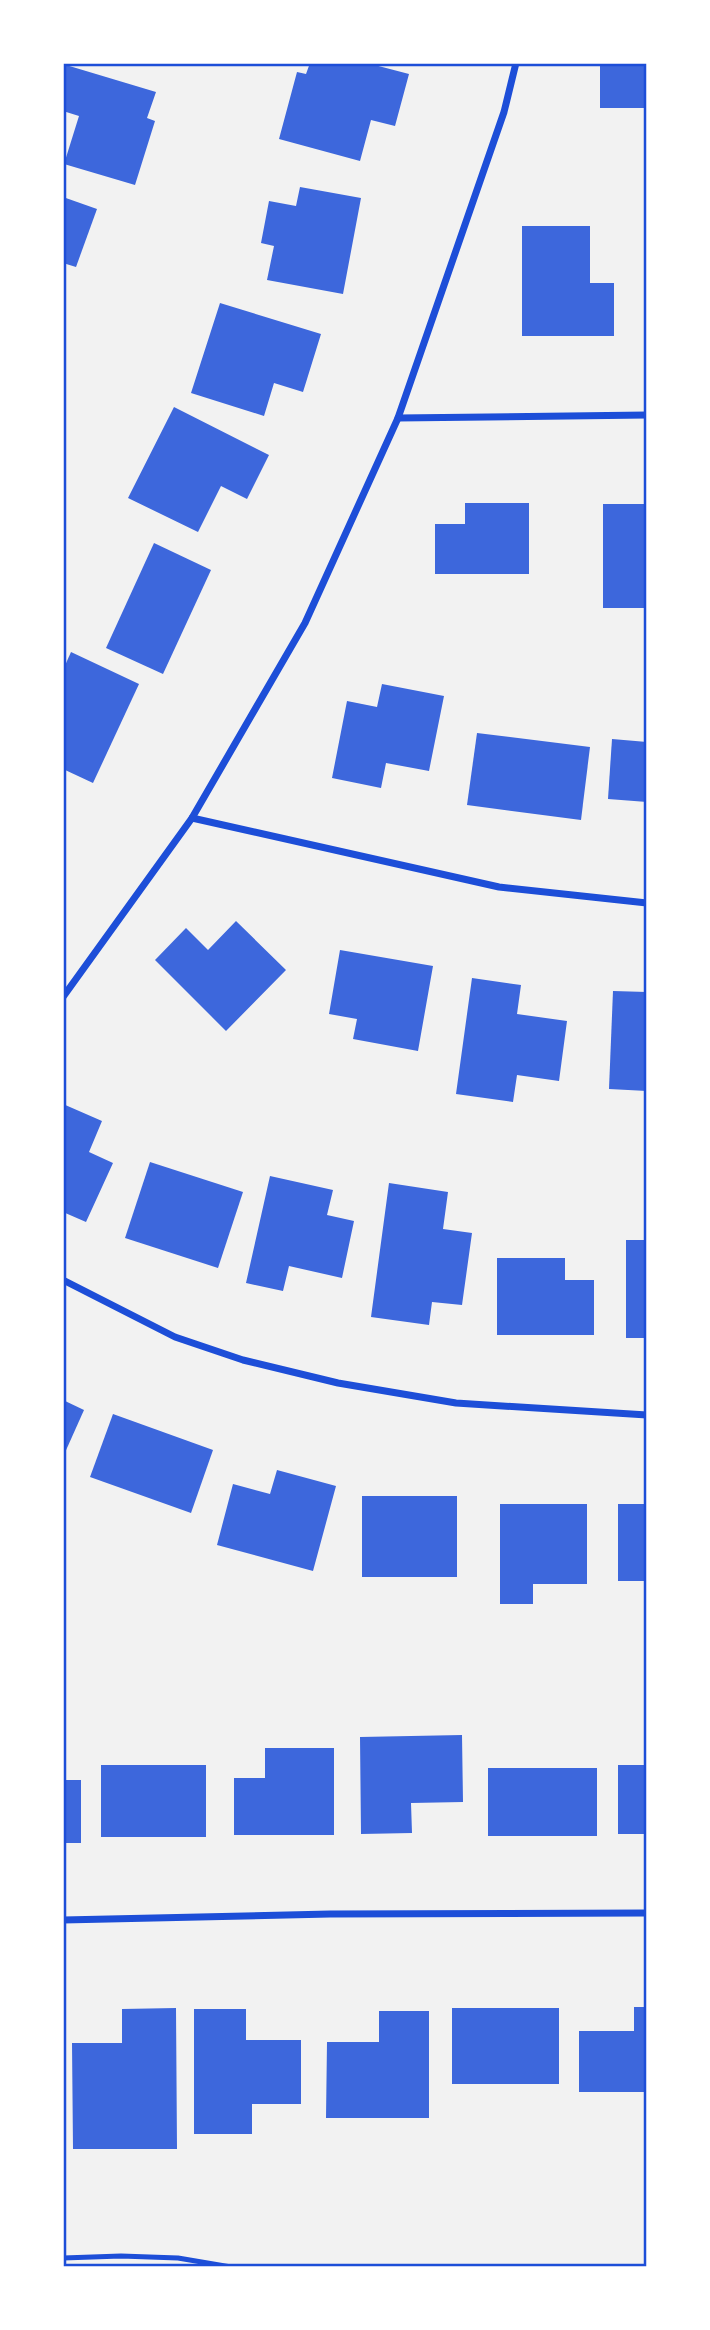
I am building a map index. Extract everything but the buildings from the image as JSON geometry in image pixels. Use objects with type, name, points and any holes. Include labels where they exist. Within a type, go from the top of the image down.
[{"type":"street","points":[[63,997],[192,818],[305,623],[398,418],[504,112],[516,63]]},
{"type":"street","points":[[398,418],[647,415]]},
{"type":"street","points":[[192,818],[499,887],[647,903]]},
{"type":"street","points":[[63,1280],[175,1337],[243,1360],[338,1383],[456,1403],[647,1415]]},
{"type":"street","points":[[63,1920],[344,1914],[647,1913]]},
{"type":"lane","points":[[63,2258],[178,2258],[231,2267]]}]
